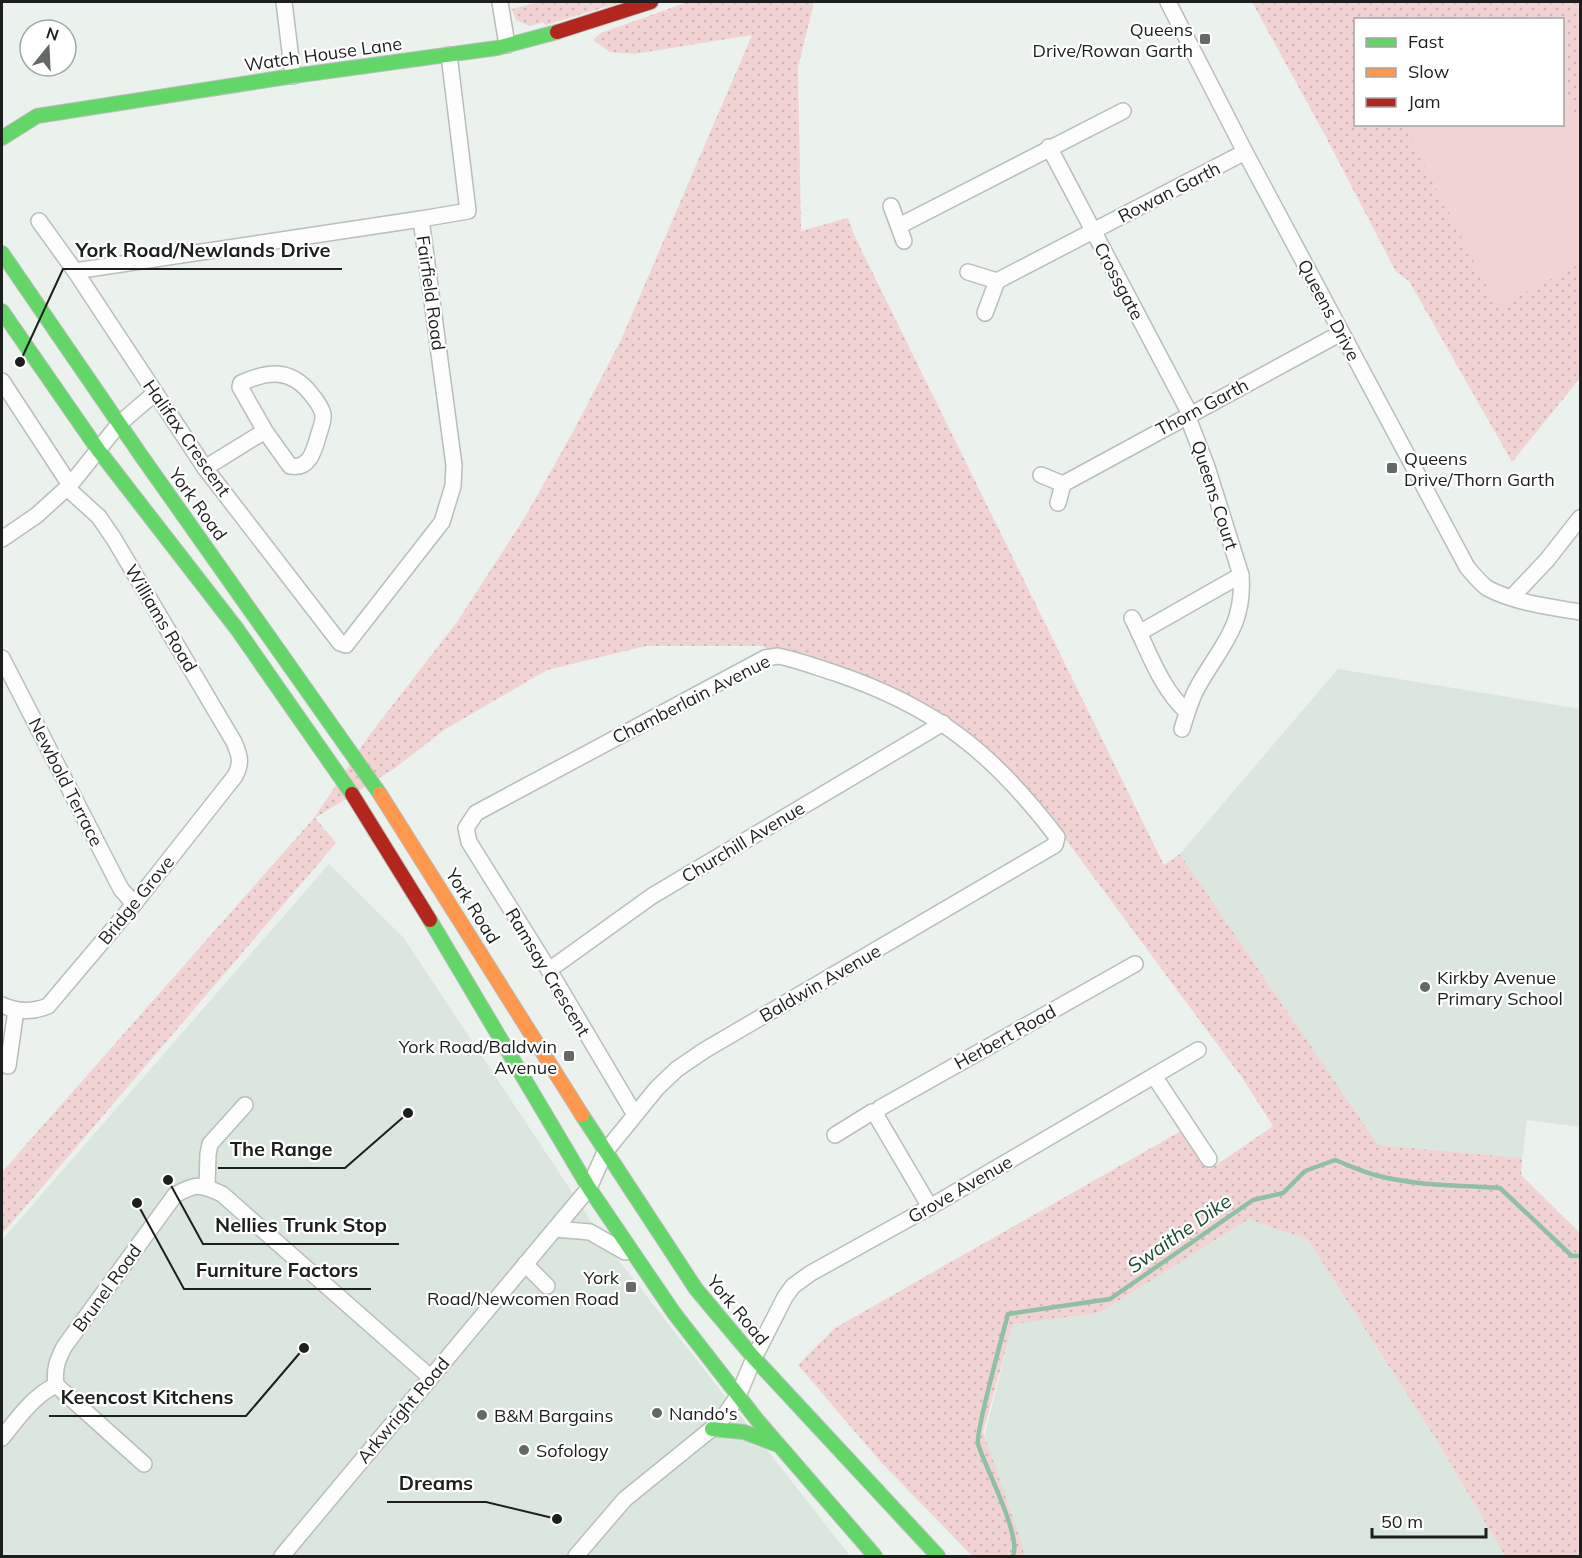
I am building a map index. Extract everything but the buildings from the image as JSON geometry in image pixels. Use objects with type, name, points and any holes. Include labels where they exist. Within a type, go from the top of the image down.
[{"type":"main road","name":"Watch House Lane","points":[[2,138],[37,116],[507,45],[651,2]]},
{"type":"main road","name":"York Road","points":[[2,253],[119,424],[378,790],[605,1152],[696,1290],[754,1358],[935,1553]]},
{"type":"main road","points":[[2,311],[99,451],[237,629],[343,779],[467,980],[589,1188],[675,1313],[738,1396],[875,1557]]},
{"type":"main road","points":[[712,1430],[746,1431],[780,1446]]},
{"type":"street","points":[[284,2],[292,76]]},
{"type":"street","points":[[500,2],[507,45]]},
{"type":"street","name":"Queens Drive","points":[[1168,2],[1245,152],[1467,567],[1485,587],[1536,604],[1581,612]]},
{"type":"street","points":[[421,219],[468,211],[449,55]]},
{"type":"street","points":[[899,226],[1123,111]]},
{"type":"street","name":"Crossgate","points":[[1049,147],[1188,414]]},
{"type":"street","name":"Rowan Garth","points":[[997,281],[1245,152]]},
{"type":"street","points":[[891,206],[904,241]]},
{"type":"street","name":"Fairfield Road","points":[[75,271],[421,219],[454,465],[453,486],[442,522],[346,645]]},
{"type":"street","name":"Halifax Crescent","points":[[39,221],[75,271],[206,468],[340,643],[346,645]]},
{"type":"street","points":[[968,272],[997,281],[985,313]]},
{"type":"street","name":"Thorn Garth","points":[[1063,484],[1188,414],[1341,333]]},
{"type":"street","points":[[270,373],[294,378],[302,383],[322,412],[323,420],[312,456],[306,463],[295,467],[290,466],[265,431],[240,387],[241,382],[270,373]]},
{"type":"street","name":"Williams Road","points":[[2,381],[69,487],[99,518],[114,539],[234,742],[241,758]]},
{"type":"street","points":[[2,539],[37,515],[69,487],[119,424],[155,393]]},
{"type":"street","name":"Queens Court","points":[[1182,729],[1196,691],[1234,627],[1240,611],[1242,592],[1241,575],[1188,414]]},
{"type":"street","points":[[206,468],[265,431]]},
{"type":"street","points":[[1041,475],[1063,484],[1058,503]]},
{"type":"street","points":[[1512,597],[1547,560],[1581,518]]},
{"type":"street","points":[[1139,633],[1241,575]]},
{"type":"street","points":[[1132,618],[1167,687],[1176,702],[1187,712]]},
{"type":"street","name":"Chamberlain Avenue","points":[[466,828],[469,820],[476,813],[765,658],[778,656],[872,686],[943,723],[995,764],[1025,796],[1057,841]]},
{"type":"street","name":"Newbold Terrace","points":[[2,658],[122,889],[134,904]]},
{"type":"street","name":"Churchill Avenue","points":[[549,970],[652,896],[943,723]]},
{"type":"street","name":"Bridge Grove","points":[[9,1008],[38,1010],[48,1006],[134,904],[235,776],[240,767],[241,758]]},
{"type":"street","name":"Ramsay Crescent","points":[[466,828],[469,842],[549,970],[635,1115]]},
{"type":"street","name":"Baldwin Avenue","points":[[605,1152],[657,1088],[677,1069],[705,1050],[1055,845],[1057,841]]},
{"type":"street","name":"Herbert Road","points":[[835,1135],[1136,964]]},
{"type":"street","points":[[8,1066],[9,1008]]},
{"type":"street","name":"Grove Avenue","points":[[576,1557],[625,1498],[720,1422],[738,1396],[754,1358],[793,1286],[811,1273],[930,1207],[1198,1050]]},
{"type":"street","points":[[1154,1076],[1209,1159]]},
{"type":"street","points":[[245,1105],[210,1144],[207,1187],[222,1194],[430,1377]]},
{"type":"street","points":[[877,1112],[877,1117],[930,1207]]},
{"type":"street","name":"Arkwright Road","points":[[282,1557],[589,1188],[605,1152]]},
{"type":"street","name":"Brunel Road","points":[[57,1385],[56,1362],[64,1347],[175,1195],[192,1186],[207,1187]]},
{"type":"street","points":[[555,1229],[590,1232],[638,1260]]},
{"type":"street","points":[[525,1264],[547,1286]]},
{"type":"street","points":[[2,1438],[26,1407],[43,1392],[57,1385],[144,1464]]},
{"type":"shaded area","points":[[539,2],[622,2],[545,25],[543,22],[530,26],[516,20],[512,9]]},
{"type":"shaded area","points":[[688,2],[814,2],[798,67],[801,231],[848,218],[854,235],[1164,865],[1180,854],[1378,1145],[1522,1158],[1521,1175],[1580,1233],[1580,1556],[1505,1556],[1439,1444],[1308,1240],[1249,1219],[1099,1313],[1013,1324],[983,1432],[1021,1541],[1024,1556],[972,1556],[880,1461],[798,1365],[835,1328],[1181,1131],[1209,1170],[1273,1126],[1243,1079],[1064,837],[943,723],[778,656],[763,646],[646,646],[547,670],[444,730],[395,768],[315,818],[336,843],[2,1234],[2,1172],[314,818],[371,733],[457,622],[525,517],[574,430],[621,340],[752,35],[634,54],[610,52],[593,40],[601,33]]},
{"type":"shaded area","points":[[1252,2],[1580,2],[1580,378],[1512,462],[1409,281],[1396,272]]},
{"type":"shaded area","points":[[1564,90],[1580,123],[1580,264],[1497,307],[1405,126],[1564,126]]},
{"type":"shaded area","name":"Kirkby Avenue Primary School","points":[[1338,669],[1580,709],[1580,1127],[1527,1120],[1522,1158],[1378,1145],[1180,854]]},
{"type":"shaded area","points":[[329,864],[403,937],[609,1248],[850,1556],[2,1556],[2,1240]]},
{"type":"shaded area","points":[[1249,1219],[1308,1240],[1439,1444],[1505,1556],[1012,1556],[985,1434],[1013,1323],[1099,1313]]},
{"type":"waterway","name":"Swaithe Dike","points":[[1013,1556],[1014,1547],[1008,1518],[978,1444],[985,1403],[1008,1314],[1110,1299],[1253,1200],[1283,1193],[1305,1171],[1335,1160],[1390,1179],[1500,1188],[1572,1256],[1580,1256]]},
{"type":"traffic: fast","points":[[2,138],[37,116],[293,76],[497,48],[557,32]]},
{"type":"traffic: fast","points":[[2,253],[140,454],[380,794]]},
{"type":"traffic: fast","points":[[2,311],[99,451],[237,629],[352,794]]},
{"type":"traffic: fast","points":[[430,920],[589,1188],[674,1313],[758,1421],[875,1556]]},
{"type":"traffic: fast","points":[[582,1115],[696,1289],[754,1358],[938,1556]]},
{"type":"traffic: fast","points":[[712,1429],[744,1432],[775,1444]]},
{"type":"traffic: slow","points":[[380,794],[582,1115]]},
{"type":"traffic: jam","points":[[557,32],[651,2]]},
{"type":"traffic: jam","points":[[352,794],[430,920]]},
{"type":"place","name":"Queens Drive/Rowan Garth","points":[[1205,39]]},
{"type":"place","name":"York Road/Newlands Drive","points":[[20,362]]},
{"type":"place","name":"Queens Drive/Thorn Garth","points":[[1392,468]]},
{"type":"place","name":"Kirkby Avenue Primary School","points":[[1425,987]]},
{"type":"place","name":"York Road/Baldwin Avenue","points":[[569,1056]]},
{"type":"place","name":"The Range","points":[[408,1113]]},
{"type":"place","name":"Nellies Trunk Stop","points":[[168,1180]]},
{"type":"place","name":"Furniture Factors","points":[[137,1203]]},
{"type":"place","name":"York Road/Newcomen Road","points":[[631,1287]]},
{"type":"place","name":"Keencost Kitchens","points":[[304,1348]]},
{"type":"place","name":"Nando's","points":[[657,1413]]},
{"type":"place","name":"B&M Bargains","points":[[482,1415]]},
{"type":"place","name":"Sofology","points":[[524,1450]]},
{"type":"place","name":"Dreams","points":[[557,1519]]}]
